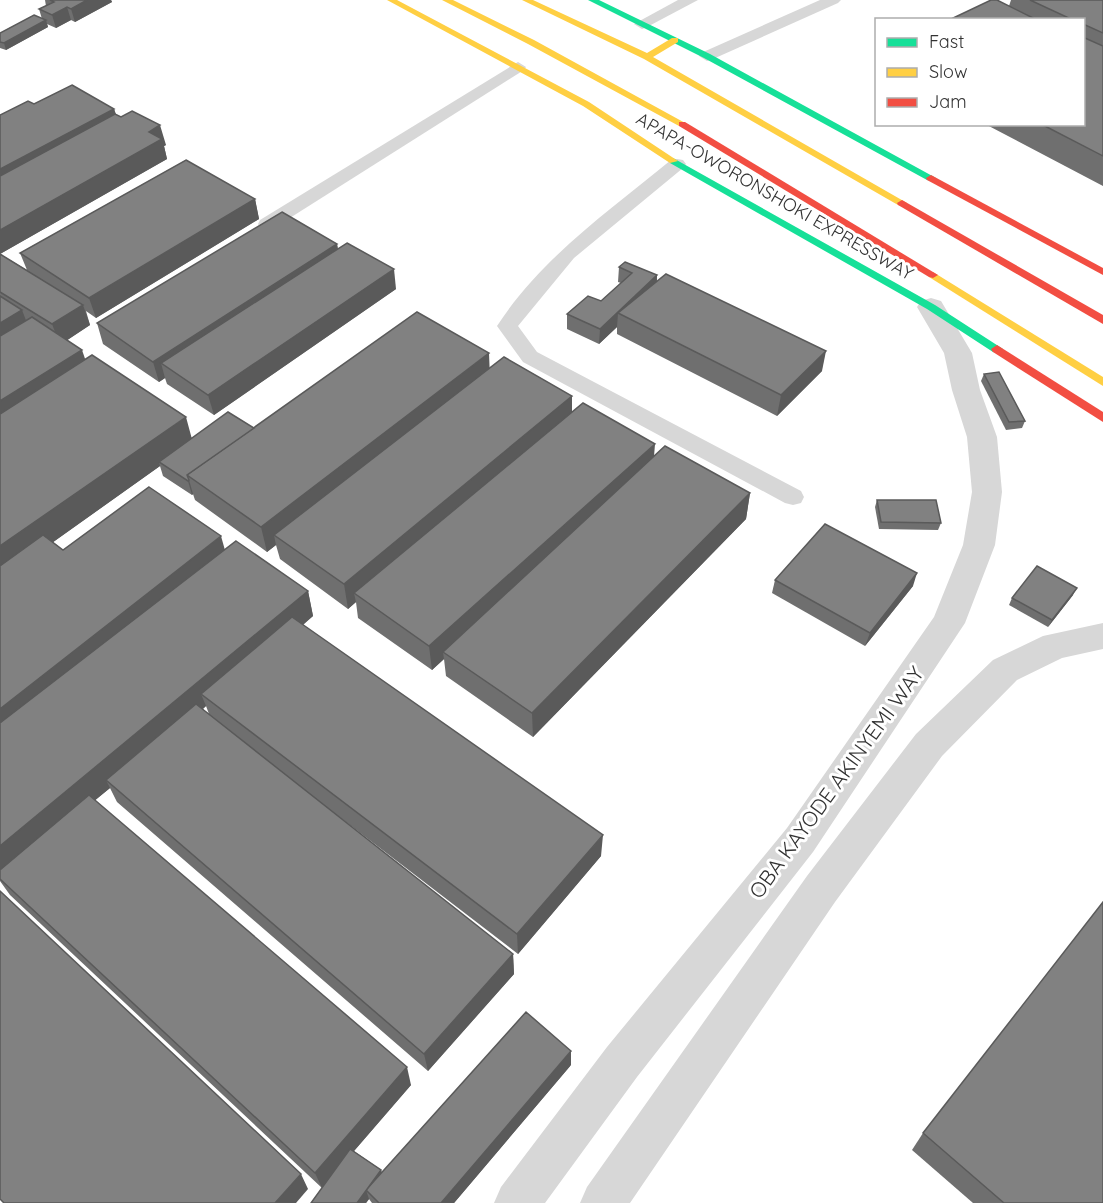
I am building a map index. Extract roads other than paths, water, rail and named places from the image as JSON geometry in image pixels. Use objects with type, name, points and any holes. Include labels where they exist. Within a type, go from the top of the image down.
[{"type":"main road","name":"APAPA-OWORONSHOKI EXPRESSWAY","points":[[391,0],[586,104],[677,164],[931,307],[1103,418]]},
{"type":"main road","name":"APAPA-OWORONSHOKI EXPRESSWAY","points":[[446,0],[672,117],[914,261],[1103,382]]},
{"type":"main road","points":[[526,0],[647,57],[1103,320]]},
{"type":"main road","points":[[592,0],[707,56],[1103,272]]},
{"type":"main road","points":[[647,57],[675,40]]},
{"type":"street","name":"OBA KAYODE AKINYEMI WAY","points":[[517,1203],[622,1062],[800,840],[948,623],[979,545],[987,492],[982,437],[966,390],[958,353],[931,307]]},
{"type":"street","points":[[603,1203],[821,889],[929,745],[1005,670],[1055,646],[1103,636]]},
{"type":"lane","points":[[642,24],[690,0]]},
{"type":"lane","points":[[707,56],[832,0]]},
{"type":"lane","points":[[267,224],[518,67]]},
{"type":"lane","points":[[677,164],[567,254],[507,326],[530,357],[793,497]]}]
